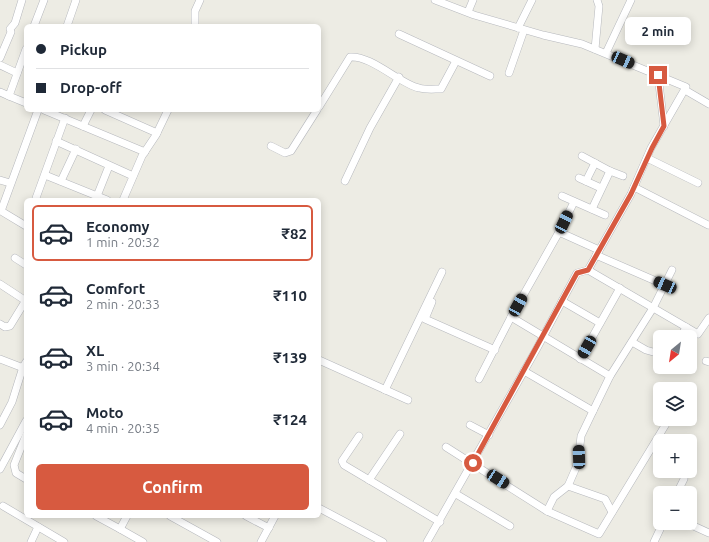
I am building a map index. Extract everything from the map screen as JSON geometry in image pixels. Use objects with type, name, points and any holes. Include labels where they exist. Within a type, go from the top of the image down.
[{"type":"street","points":[[0,58],[3,43],[11,32],[10,29],[15,23],[22,0]]},
{"type":"street","points":[[35,24],[44,0]]},
{"type":"street","points":[[68,24],[76,0]]},
{"type":"street","points":[[195,24],[195,11],[200,0]]},
{"type":"street","points":[[435,0],[521,29],[606,53],[686,87],[685,90],[709,104]]},
{"type":"street","points":[[468,12],[473,0]]},
{"type":"street","points":[[510,73],[521,29],[532,0]]},
{"type":"street","points":[[595,49],[599,6],[597,0]]},
{"type":"street","points":[[606,53],[631,0]]},
{"type":"street","points":[[399,34],[490,76]]},
{"type":"street","points":[[9,96],[24,54]]},
{"type":"street","points":[[321,104],[350,57],[356,56],[419,88],[441,89],[456,61]]},
{"type":"street","points":[[0,65],[17,73]]},
{"type":"street","points":[[658,75],[664,126]]},
{"type":"street","points":[[345,181],[370,128],[399,77]]},
{"type":"street","points":[[427,542],[440,522],[489,435],[577,273],[588,270],[598,253],[634,187],[664,126],[685,90]]},
{"type":"street","points":[[0,92],[24,102]]},
{"type":"street","points":[[24,225],[1,212],[10,183],[37,112]]},
{"type":"street","points":[[49,112],[145,152]]},
{"type":"street","points":[[83,126],[91,112]]},
{"type":"street","points":[[110,112],[157,133]]},
{"type":"street","points":[[124,198],[145,152],[157,133],[167,112]]},
{"type":"street","points":[[271,146],[285,153],[291,152],[316,112]]},
{"type":"street","points":[[38,198],[44,175],[65,118]]},
{"type":"street","points":[[56,142],[76,149],[109,166],[133,176]]},
{"type":"street","points":[[62,182],[76,149]]},
{"type":"street","points":[[582,156],[610,171],[623,176]]},
{"type":"street","points":[[647,158],[698,183]]},
{"type":"street","points":[[596,163],[582,179],[602,188]]},
{"type":"street","points":[[96,196],[109,166]]},
{"type":"street","points":[[592,210],[610,171]]},
{"type":"street","points":[[44,175],[102,198]]},
{"type":"street","points":[[0,180],[10,183]]},
{"type":"street","points":[[634,187],[708,225]]},
{"type":"street","points":[[562,196],[605,215]]},
{"type":"street","points":[[479,379],[574,202]]},
{"type":"street","points":[[559,232],[598,253],[665,285]]},
{"type":"street","points":[[15,258],[24,263]]},
{"type":"street","points":[[588,270],[698,334],[709,318]]},
{"type":"street","points":[[547,511],[554,497],[568,486],[578,463],[580,436],[610,376],[653,308],[672,270]]},
{"type":"street","points":[[385,390],[442,272]]},
{"type":"street","points":[[440,282],[425,318],[495,350]]},
{"type":"street","points":[[0,284],[24,300]]},
{"type":"street","points":[[580,359],[620,288]]},
{"type":"street","points":[[562,301],[600,323]]},
{"type":"street","points":[[0,324],[10,326],[24,304]]},
{"type":"street","points":[[511,317],[610,376]]},
{"type":"street","points":[[632,342],[646,350],[653,352]]},
{"type":"street","points":[[0,359],[24,366]]},
{"type":"street","points":[[321,361],[408,400]]},
{"type":"street","points":[[0,424],[12,402],[24,369]]},
{"type":"street","points":[[524,371],[558,389],[593,411]]},
{"type":"street","points":[[470,424],[489,435]]},
{"type":"street","points":[[0,469],[24,425]]},
{"type":"street","points":[[446,446],[547,511],[599,534],[665,426]]},
{"type":"street","points":[[369,480],[400,434]]},
{"type":"street","points":[[359,436],[342,464],[440,522]]},
{"type":"street","points":[[24,446],[14,465],[16,473],[24,478]]},
{"type":"street","points":[[680,486],[684,479]]},
{"type":"street","points":[[568,486],[605,499],[612,512]]},
{"type":"street","points":[[456,494],[510,526]]},
{"type":"street","points":[[3,506],[64,542]]},
{"type":"street","points":[[321,509],[383,542]]},
{"type":"street","points":[[100,518],[143,542]]},
{"type":"street","points":[[120,529],[126,518]]},
{"type":"street","points":[[174,518],[217,542]]},
{"type":"street","points":[[250,518],[268,528]]},
{"type":"street","points":[[261,542],[274,518]]},
{"type":"street","points":[[31,542],[38,527]]},
{"type":"street","points":[[697,528],[709,533]]},
{"type":"street","points":[[654,542],[660,530]]},
{"type":"street","points":[[47,542],[51,534]]},
{"type":"route","points":[[473,463],[577,273],[588,270],[631,194],[664,126],[658,75]]}]
